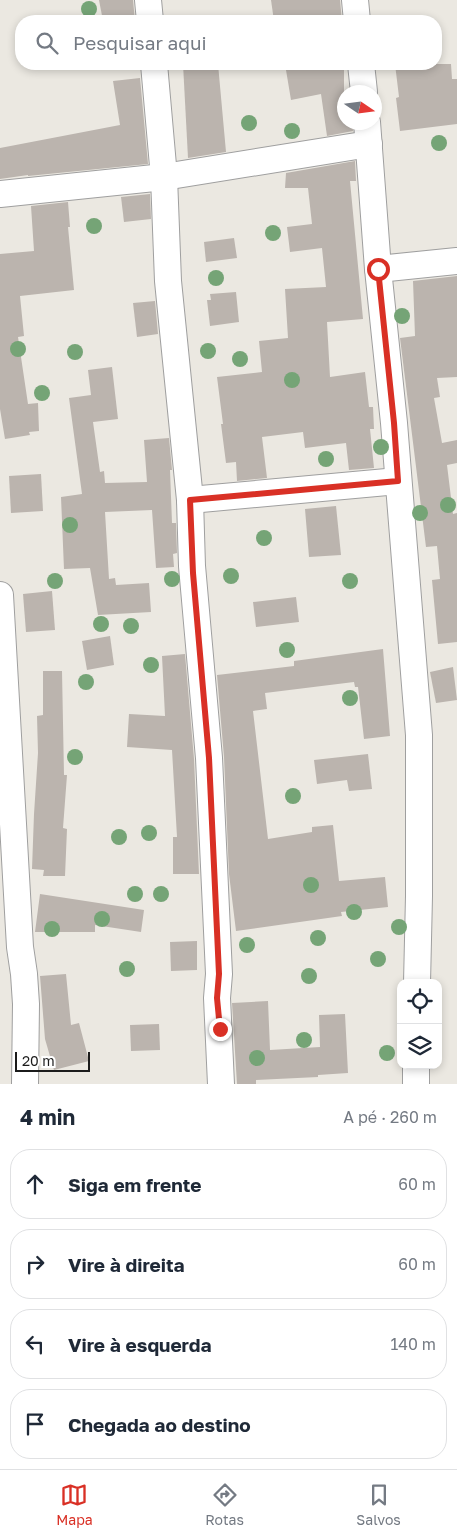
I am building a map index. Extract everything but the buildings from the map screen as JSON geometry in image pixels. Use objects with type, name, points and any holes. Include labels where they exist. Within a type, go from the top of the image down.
[{"type":"street","points":[[148,0],[149,15]]},
{"type":"street","points":[[356,0],[357,15]]},
{"type":"street","points":[[155,70],[164,177],[168,280],[190,500],[193,573],[209,758],[219,974],[217,998],[221,1084]]},
{"type":"street","points":[[362,70],[363,85]]},
{"type":"street","points":[[0,194],[164,177],[368,133],[378,269],[394,423],[419,735],[419,896],[416,979]]},
{"type":"street","points":[[378,269],[457,261]]},
{"type":"street","points":[[190,500],[398,481]]},
{"type":"street","points":[[0,595],[10,945],[25,989],[25,1084]]},
{"type":"street","points":[[416,1069],[416,1084]]},
{"type":"route","points":[[220,1029],[217,998],[219,974],[209,758],[193,573],[190,500],[398,481],[378,269]]}]
